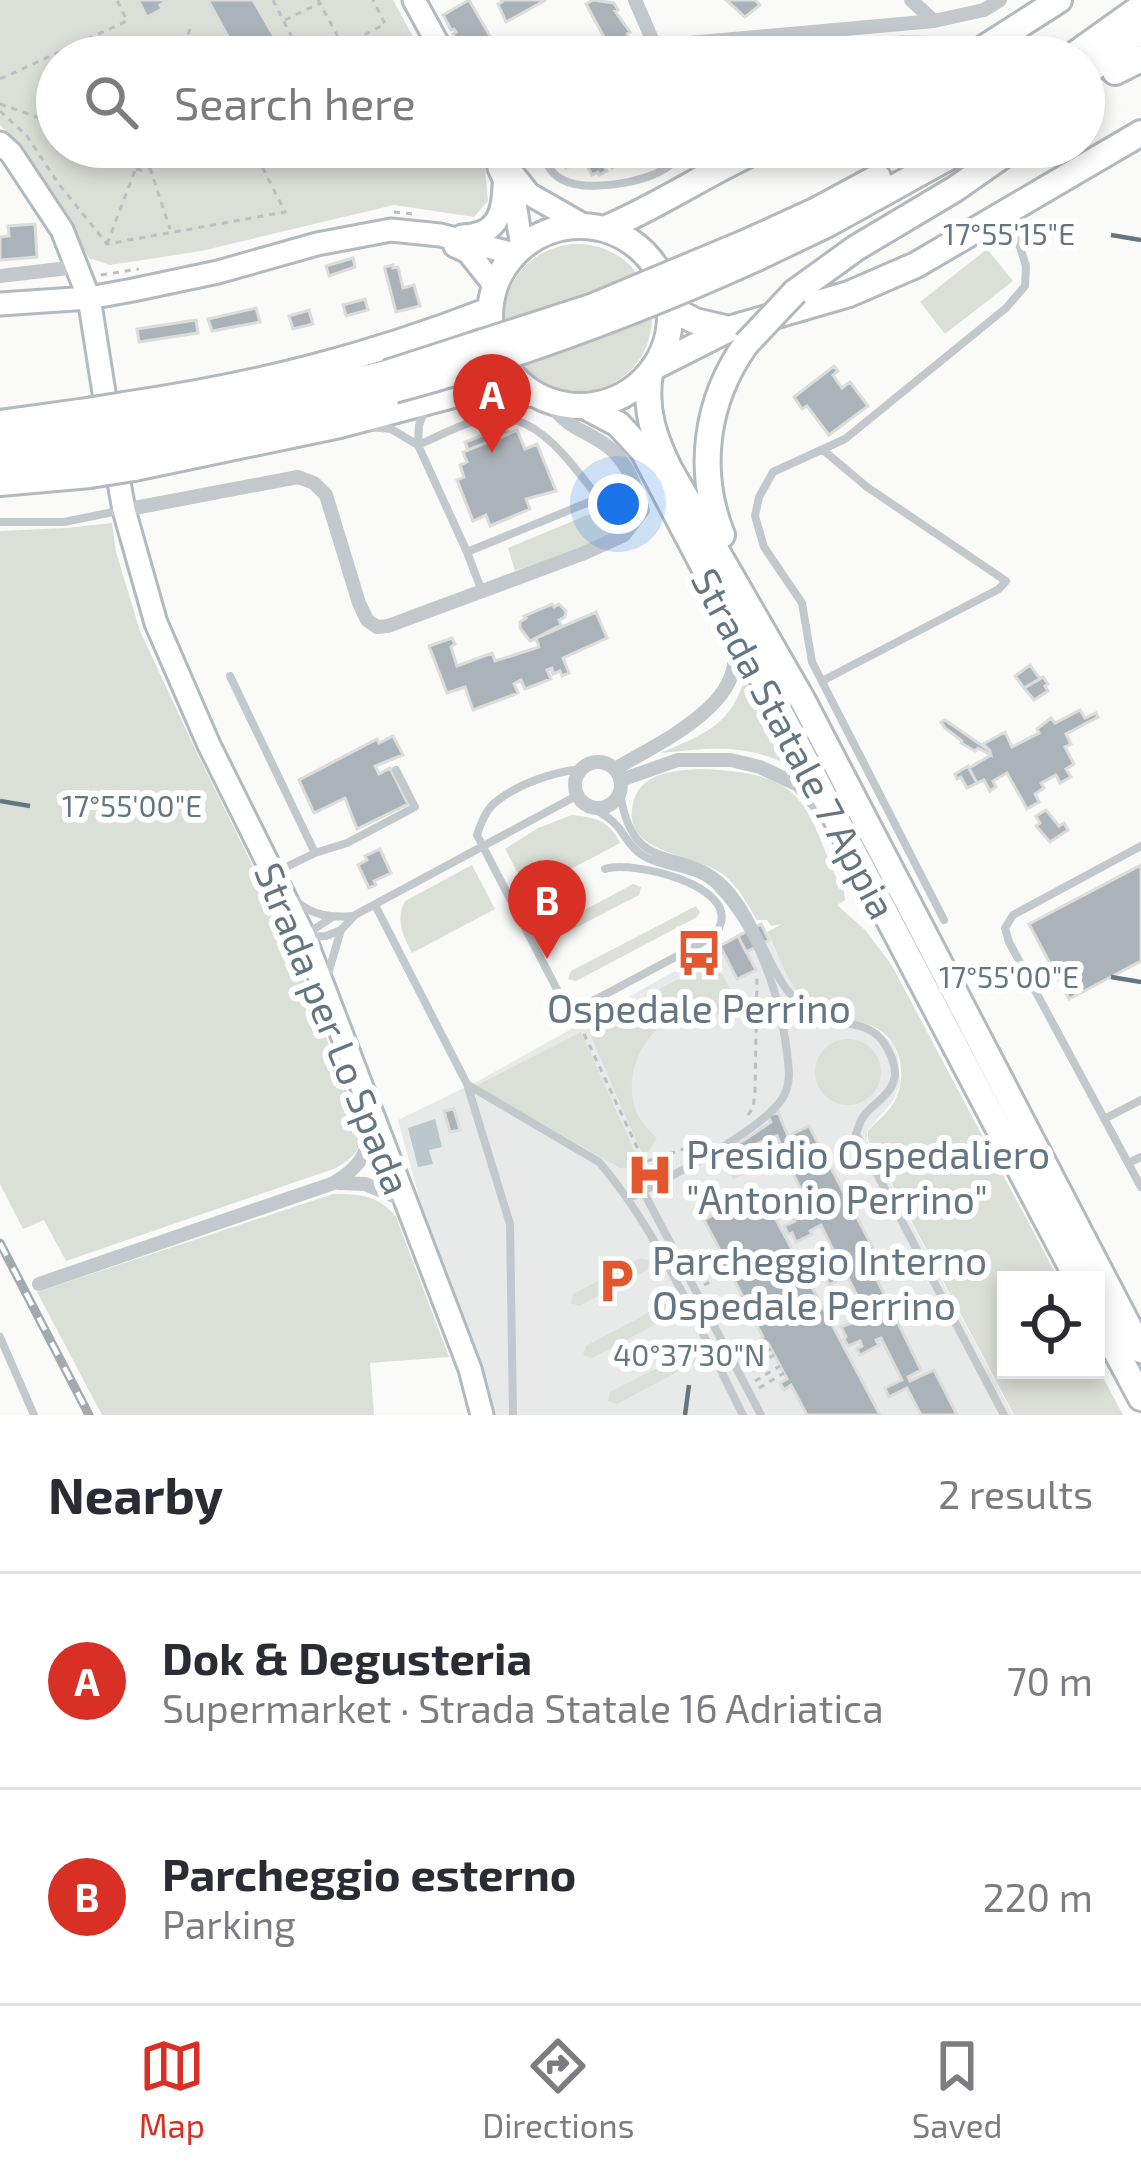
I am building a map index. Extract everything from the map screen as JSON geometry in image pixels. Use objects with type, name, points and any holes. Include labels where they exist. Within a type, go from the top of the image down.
[{"type":"highway","points":[[1003,36],[1059,0]]},
{"type":"highway","points":[[1100,36],[1141,7]]},
{"type":"highway","points":[[1105,59],[1141,31]]},
{"type":"highway","points":[[1105,79],[1141,55]]},
{"type":"highway","points":[[1105,154],[1141,133]]},
{"type":"highway","points":[[541,398],[514,379],[491,335],[492,298],[519,250],[556,230],[595,228],[645,212],[720,168]]},
{"type":"highway","points":[[754,249],[893,168]]},
{"type":"highway","points":[[828,224],[929,168]]},
{"type":"highway","points":[[0,461],[129,436],[266,421],[391,382],[828,224],[960,168]]},
{"type":"highway","points":[[765,630],[717,523],[708,474],[714,406],[737,336],[856,248],[985,168]]},
{"type":"highway","points":[[0,444],[85,443],[129,436],[340,425],[476,389],[586,407],[610,402],[632,391],[653,370],[882,282],[1082,168]]},
{"type":"highway","points":[[595,228],[625,238],[642,250],[665,287],[670,308],[668,338],[653,370],[648,406],[658,447],[765,630]]},
{"type":"highway","points":[[129,436],[212,392],[314,369],[422,336],[492,298]]},
{"type":"highway","points":[[670,308],[737,336]]},
{"type":"highway","name":"Strada Statale 7 Appia","points":[[586,407],[618,424],[643,451],[1073,1271]]},
{"type":"highway","points":[[0,423],[85,443]]},
{"type":"highway","points":[[0,483],[85,443]]},
{"type":"highway","name":"Strada Statale 7 Appia","points":[[765,630],[1087,1271]]},
{"type":"highway","points":[[1105,1306],[1141,1337]]},
{"type":"highway","name":"Strada Statale 7 Appia","points":[[1105,1306],[1141,1350]]},
{"type":"highway","name":"Strada Statale 7 Appia","points":[[1105,1306],[1141,1398]]},
{"type":"street","points":[[414,0],[434,36]]},
{"type":"street","points":[[635,0],[651,36]]},
{"type":"street","points":[[910,0],[934,21]]},
{"type":"street","points":[[796,36],[934,21],[984,10],[1000,0]]},
{"type":"street","name":"Strada per Lo Spada","points":[[0,143],[62,230],[89,298],[124,510],[156,623],[304,937],[470,1369],[482,1415]]},
{"type":"street","points":[[440,235],[519,250],[514,204],[499,168]]},
{"type":"street","points":[[509,168],[529,194],[595,228]]},
{"type":"street","points":[[0,304],[89,298],[391,230],[483,234],[500,215],[504,185]]},
{"type":"street","points":[[440,235],[468,252],[492,298]]},
{"type":"street","points":[[0,276],[76,266]]},
{"type":"street","points":[[124,510],[298,476],[326,495],[359,603],[367,620],[377,627],[624,535],[643,510],[628,470],[610,449],[563,422],[541,398]]},
{"type":"street","points":[[618,781],[602,762],[595,762],[581,769],[575,782],[583,800],[603,807],[610,804],[618,781],[718,699],[734,674],[736,652],[690,561],[680,536],[681,523]]},
{"type":"street","points":[[618,781],[678,760],[731,760],[760,766],[798,785],[844,837]]},
{"type":"street","points":[[355,1170],[369,1142],[373,1117]]},
{"type":"street","points":[[39,1284],[334,1183],[355,1170],[376,1163],[392,1166]]},
{"type":"street","points":[[365,1184],[392,1166]]},
{"type":"street","points":[[334,1183],[365,1184],[405,1201]]},
{"type":"lane","points":[[551,168],[561,179],[612,185],[665,168]]},
{"type":"lane","points":[[944,920],[812,662],[802,603],[764,547],[755,516],[773,472],[845,439],[1006,308],[1024,286],[1026,266],[1009,211]]},
{"type":"lane","points":[[440,398],[422,412],[418,445],[482,591]]},
{"type":"lane","points":[[418,445],[487,418],[511,419],[537,429],[599,498]]},
{"type":"lane","points":[[340,425],[392,429],[418,445]]},
{"type":"lane","points":[[822,681],[999,589],[1006,581],[867,487],[823,450]]},
{"type":"lane","points":[[467,552],[599,498],[636,488]]},
{"type":"lane","points":[[0,522],[64,522],[124,510]]},
{"type":"lane","points":[[230,676],[315,853]]},
{"type":"lane","points":[[581,769],[552,773],[495,802],[477,835],[562,1000],[574,1011],[696,946],[721,925],[721,911],[699,887],[618,865],[605,869]]},
{"type":"lane","points":[[355,916],[331,918],[313,913],[277,878],[315,853],[347,843],[415,807],[396,770]]},
{"type":"lane","points":[[618,781],[631,833],[647,851],[712,873],[729,889],[779,978],[810,1014],[872,1029],[890,1051],[895,1073],[892,1085],[862,1118],[856,1134],[1004,1415]]},
{"type":"lane","points":[[324,988],[333,948],[341,930],[355,916],[583,800],[607,816],[646,858],[693,871],[715,885],[746,927],[777,995],[790,1082],[783,1098],[762,1119],[628,1199]]},
{"type":"lane","points":[[1141,846],[1012,915],[1005,928],[1141,1187]]},
{"type":"lane","points":[[375,905],[467,1084],[510,1224],[513,1415]]},
{"type":"lane","points":[[304,937],[331,918]]},
{"type":"lane","points":[[304,937],[341,930]]},
{"type":"lane","points":[[467,1084],[599,1162],[643,1220],[743,1415]]},
{"type":"lane","points":[[1104,1119],[1141,1100]]},
{"type":"lane","points":[[1128,1163],[1141,1156]]},
{"type":"lane","points":[[644,1191],[760,1415]]},
{"type":"lane","points":[[0,1337],[34,1415]]},
{"type":"path","points":[[94,36],[127,21],[117,0]]},
{"type":"path","points":[[273,0],[291,36]]},
{"type":"path","points":[[362,36],[386,23],[373,0]]},
{"type":"path","points":[[283,20],[319,2],[338,36]]},
{"type":"path","points":[[188,36],[190,29]]},
{"type":"path","points":[[0,79],[36,63]]},
{"type":"path","points":[[0,104],[36,117]]},
{"type":"path","points":[[0,112],[36,150]]},
{"type":"path","points":[[48,168],[106,244]]},
{"type":"path","points":[[106,244],[136,169],[150,168],[171,232]]},
{"type":"path","points":[[106,244],[285,212],[263,168]]},
{"type":"path","points":[[746,1118],[755,1094],[758,969]]},
{"type":"path","points":[[581,1026],[644,1162],[724,1136]]},
{"type":"path","points":[[699,1279],[726,1264]]},
{"type":"path","points":[[703,1286],[730,1271]]},
{"type":"path","points":[[744,1364],[771,1349]]},
{"type":"path","points":[[748,1371],[774,1355]]},
{"type":"path","points":[[754,1382],[780,1366]]},
{"type":"path","points":[[757,1389],[784,1373]]},
{"type":"shaded area","points":[[0,0],[393,0],[413,36],[36,36],[36,168],[485,168],[488,201],[474,217],[394,205],[201,251],[110,265],[89,258],[23,147],[0,125]]},
{"type":"shaded area","points":[[578,244],[606,249],[630,266],[647,290],[652,318],[647,346],[630,370],[606,387],[578,392],[550,387],[526,370],[509,346],[504,318],[509,290],[526,266],[550,249]]},
{"type":"shaded area","points":[[987,249],[1013,281],[945,334],[920,302]]},
{"type":"shaded area","points":[[633,496],[636,511],[614,532],[515,571],[508,548]]},
{"type":"shaded area","points":[[112,523],[140,631],[283,927],[358,1119],[360,1136],[355,1153],[336,1168],[66,1261],[44,1220],[23,1229],[0,1184],[0,531]]},
{"type":"shaded area","points":[[747,673],[794,767],[744,751],[660,753],[716,725],[733,705]]},
{"type":"shaded area","points":[[678,771],[738,772],[765,778],[798,799],[843,884],[845,900],[837,905],[865,930],[891,964],[1054,1271],[997,1271],[997,1379],[1104,1379],[1123,1415],[1014,1415],[868,1139],[868,1131],[898,1093],[901,1070],[896,1048],[870,1025],[825,1013],[803,998],[767,932],[782,924],[771,926],[767,920],[757,920],[724,875],[662,850],[637,832],[632,818],[638,791],[651,779]]},
{"type":"shaded area","points":[[572,815],[601,822],[620,843],[528,892],[505,849],[538,828]]},
{"type":"shaded area","points":[[472,865],[495,909],[412,953],[400,921],[405,901]]},
{"type":"shaded area","points":[[633,884],[641,887],[639,895],[554,939],[547,938],[549,929]]},
{"type":"shaded area","points":[[696,906],[697,917],[576,981],[568,979],[571,971]]},
{"type":"shaded area","name":"Presidio Ospedaliero \"Antonio Perrino\"","points":[[761,923],[807,1004],[838,1021],[875,1028],[893,1044],[900,1083],[894,1099],[867,1131],[867,1139],[1013,1415],[492,1415],[478,1361],[423,1212],[398,1120],[478,1081]]},
{"type":"shaded area","points":[[715,960],[736,1008],[668,1021],[647,1040],[635,1066],[635,1108],[657,1138],[646,1155],[589,1032],[593,1024]]},
{"type":"shaded area","points":[[581,1032],[640,1164],[637,1167],[620,1168],[478,1085]]},
{"type":"shaded area","points":[[848,1039],[871,1049],[881,1072],[871,1095],[848,1105],[825,1095],[815,1072],[825,1049]]},
{"type":"shaded area","points":[[435,1119],[442,1147],[429,1150],[433,1164],[418,1167],[408,1128]]},
{"type":"shaded area","points":[[333,1194],[368,1197],[396,1217],[449,1357],[370,1363],[374,1415],[102,1415],[37,1292]]},
{"type":"shaded area","points":[[641,1258],[650,1261],[647,1270],[579,1306],[571,1303],[573,1294]]},
{"type":"shaded area","points":[[665,1304],[673,1305],[673,1315],[592,1358],[583,1355],[586,1346]]},
{"type":"shaded area","points":[[695,1349],[699,1354],[696,1362],[617,1404],[608,1401],[610,1392]]},
{"type":"building","points":[[138,0],[169,0],[147,17]]},
{"type":"building","points":[[208,0],[253,0],[274,36],[228,36]]},
{"type":"building","points":[[469,0],[490,36],[454,36],[443,15]]},
{"type":"building","points":[[501,0],[546,0],[506,22],[498,4]]},
{"type":"building","points":[[593,0],[614,3],[628,36],[604,36],[586,4]]},
{"type":"building","points":[[726,0],[755,0],[760,5],[745,17]]},
{"type":"building","points":[[35,224],[37,257],[0,260],[0,237],[9,236],[8,226]]},
{"type":"building","points":[[353,258],[355,267],[329,276],[326,266]]},
{"type":"building","points":[[398,267],[403,288],[414,285],[420,306],[396,312],[385,270]]},
{"type":"building","points":[[365,299],[368,310],[346,316],[343,305]]},
{"type":"building","points":[[256,308],[260,322],[212,331],[208,319]]},
{"type":"building","points":[[309,310],[313,324],[293,329],[289,316]]},
{"type":"building","points":[[196,320],[198,333],[139,342],[137,329]]},
{"type":"building","points":[[834,366],[838,371],[833,375],[842,388],[850,382],[868,406],[829,435],[794,397]]},
{"type":"building","points":[[506,426],[509,434],[468,450],[465,442]]},
{"type":"building","points":[[517,430],[525,449],[537,444],[556,491],[526,499],[530,509],[490,526],[486,515],[473,521],[457,480],[464,477],[463,452]]},
{"type":"building","points":[[552,604],[566,611],[561,625],[530,641],[520,622]]},
{"type":"building","points":[[596,612],[607,638],[563,658],[569,673],[553,674],[552,668],[547,670],[551,679],[525,689],[521,680],[514,684],[518,693],[473,710],[465,687],[447,693],[429,646],[452,638],[457,666],[492,653],[495,661],[539,647],[536,638]]},
{"type":"building","points":[[1030,665],[1040,679],[1024,688],[1015,676]]},
{"type":"building","points":[[1043,677],[1048,691],[1034,700],[1024,688]]},
{"type":"building","points":[[1080,710],[1085,718],[1096,713],[1098,717],[1066,734],[1071,744],[1065,747],[1074,764],[1066,769],[1071,777],[1060,783],[1056,775],[1041,783],[1044,788],[1035,794],[1039,802],[1027,809],[1007,773],[993,781],[996,787],[990,791],[984,780],[977,783],[969,768],[991,755],[983,744],[1005,732],[1012,747],[1039,733],[1037,729],[1051,718],[1055,723]]},
{"type":"building","points":[[945,720],[991,755],[961,743],[945,728],[941,722]]},
{"type":"building","points":[[393,736],[403,755],[375,766],[379,774],[390,768],[408,804],[357,829],[345,798],[314,813],[299,780],[377,739],[379,743]]},
{"type":"building","points":[[968,766],[977,783],[967,788],[955,774]]},
{"type":"building","points":[[1046,810],[1068,830],[1050,842],[1036,826],[1040,823],[1036,816]]},
{"type":"building","points":[[380,849],[391,873],[369,888],[358,865]]},
{"type":"building","points":[[1141,865],[1141,961],[1069,999],[1029,924]]},
{"type":"building","points":[[761,924],[769,940],[746,952],[738,936]]},
{"type":"building","points":[[738,936],[756,970],[737,979],[720,946]]},
{"type":"building","points":[[454,1109],[460,1130],[450,1132],[444,1111]]},
{"type":"building","points":[[778,1112],[791,1144],[782,1148],[777,1136],[756,1144],[764,1165],[734,1177],[723,1149],[743,1141]]},
{"type":"building","points":[[809,1126],[874,1250],[865,1255],[921,1370],[908,1377],[910,1381],[934,1370],[957,1415],[921,1415],[907,1388],[889,1397],[885,1388],[902,1380],[881,1338],[876,1340],[879,1345],[860,1355],[860,1341],[848,1346],[844,1339],[841,1327],[868,1317],[847,1276],[829,1285],[825,1276],[842,1268],[821,1225],[796,1242],[788,1234],[784,1226],[795,1221],[784,1211],[806,1200],[788,1163],[771,1172],[767,1164],[791,1144],[788,1136]]},
{"type":"building","points":[[761,1190],[880,1415],[807,1415],[791,1385],[784,1390],[780,1383],[787,1379],[768,1343],[761,1347],[757,1341],[763,1337],[745,1302],[738,1305],[735,1299],[742,1295],[723,1259],[716,1263],[713,1256],[721,1252],[704,1220]]},
{"type":"railway","points":[[0,1243],[89,1415]]},
{"type":"place","name":"Dok & Degusteria","points":[[492,453]]},
{"type":"place","name":"Ospedale Perrino","points":[[699,953]]},
{"type":"place","name":"Parcheggio esterno","points":[[547,959]]},
{"type":"place","name":"Presidio Ospedaliero \"Antonio Perrino\"","points":[[650,1175]]},
{"type":"place","name":"Parcheggio Interno Ospedale Perrino","points":[[616,1281]]}]
